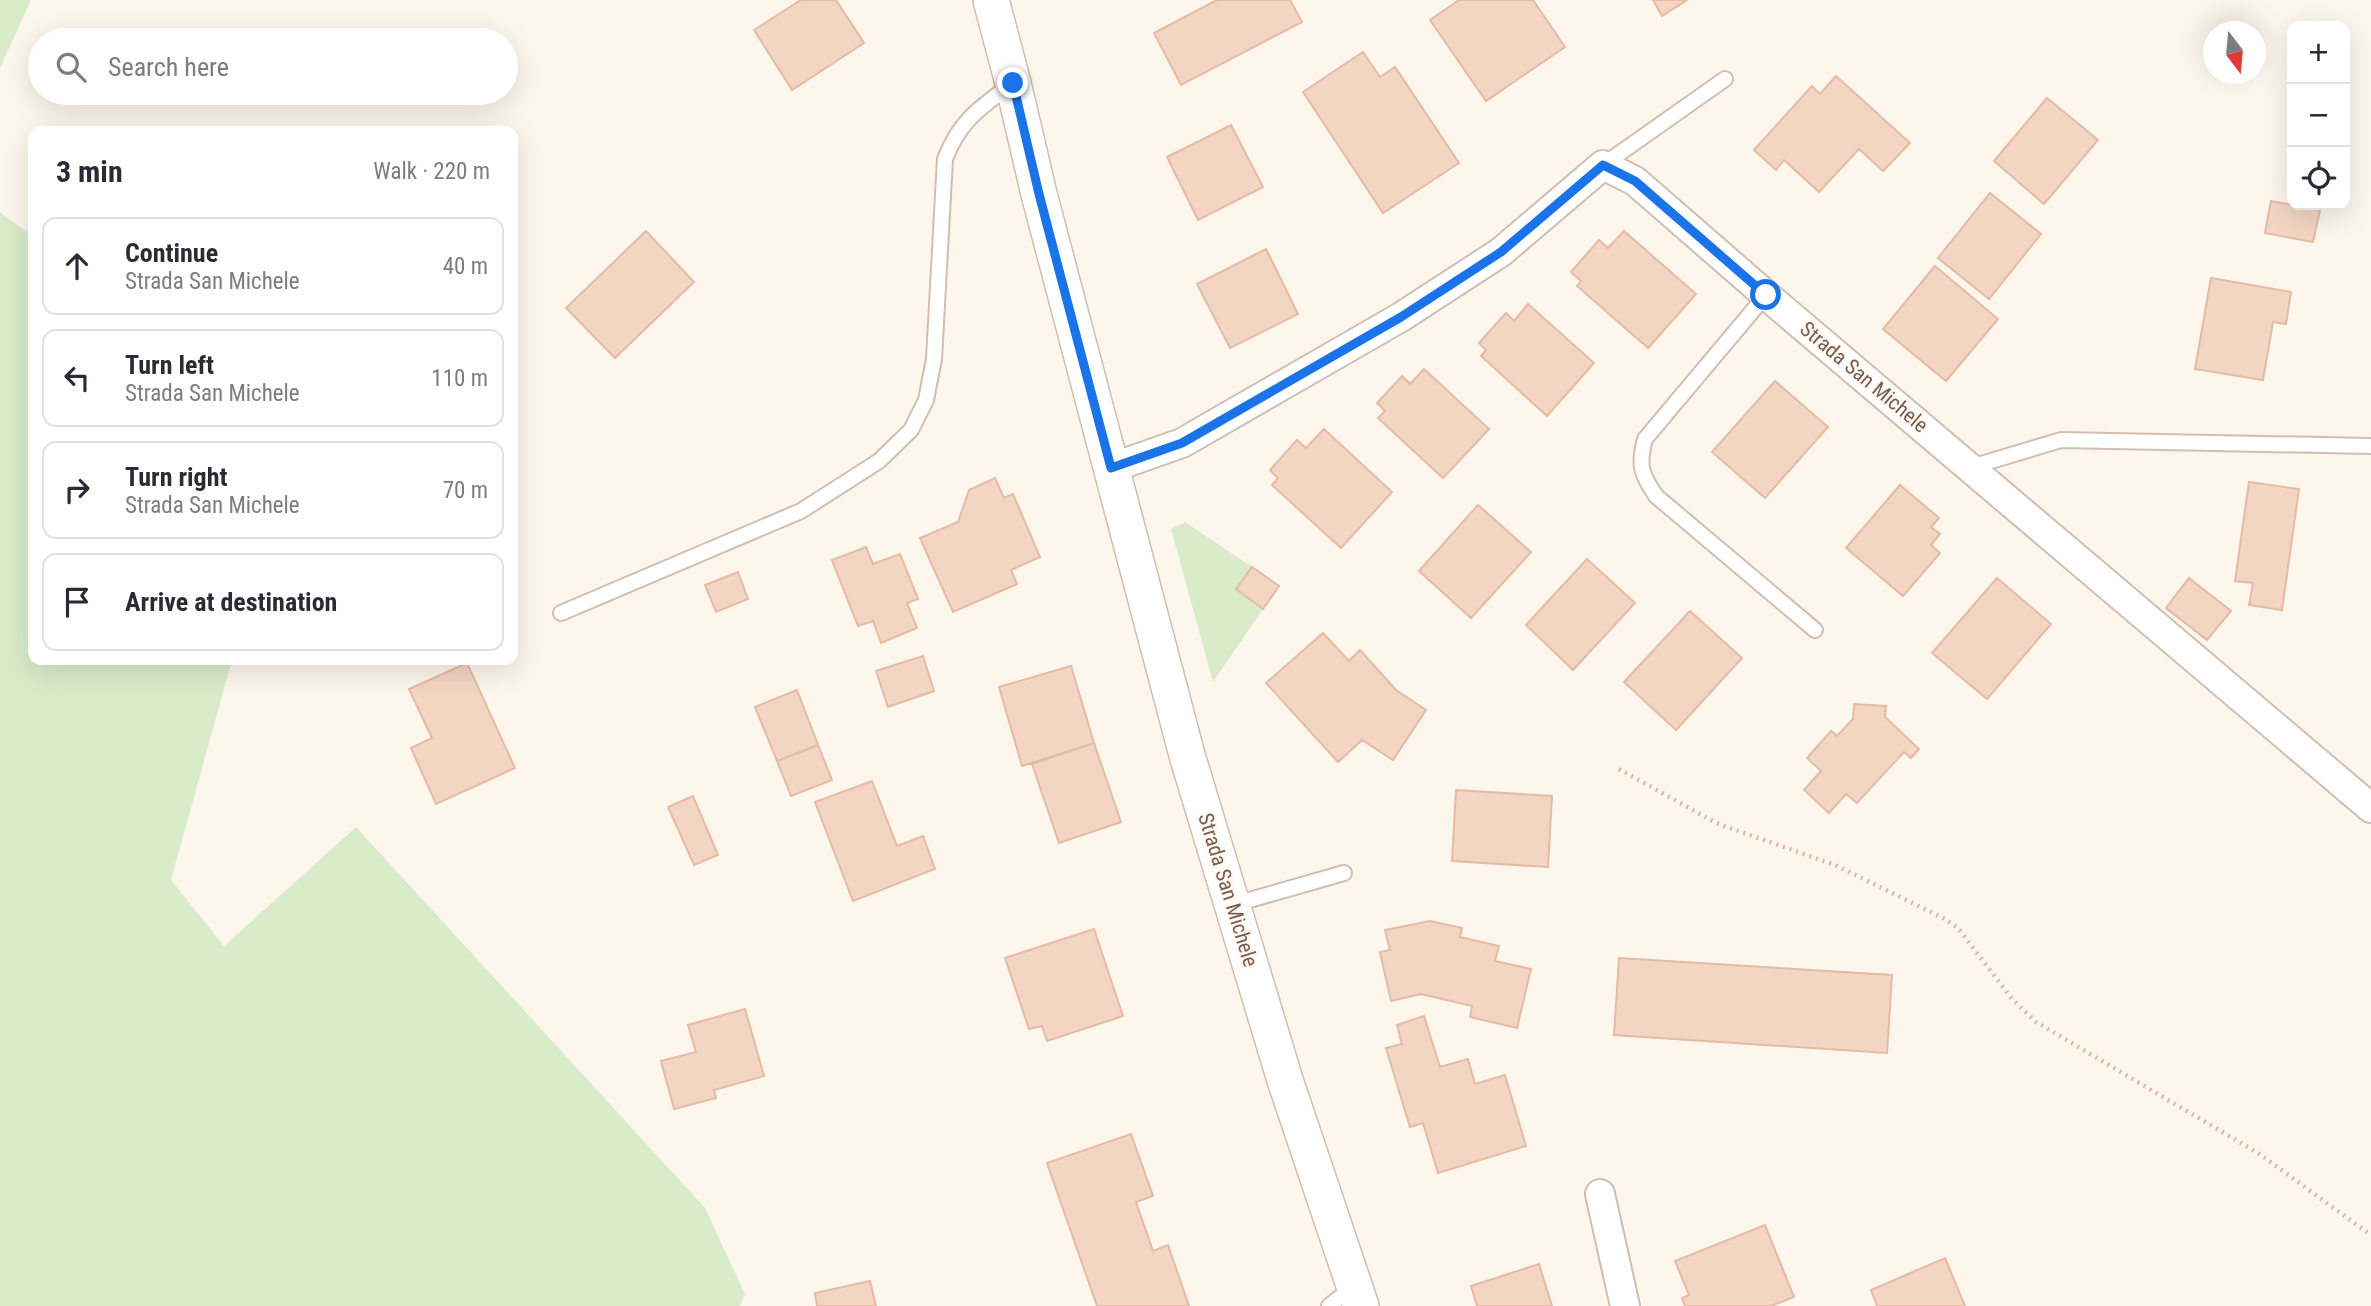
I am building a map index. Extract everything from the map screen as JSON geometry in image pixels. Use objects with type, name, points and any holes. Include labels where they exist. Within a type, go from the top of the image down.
[{"type":"street","name":"Strada San Michele","points":[[991,0],[1039,194],[1187,755],[1348,1299]]},
{"type":"street","name":"Strada San Michele","points":[[1603,165],[1635,181],[2371,808]]},
{"type":"street","points":[[1111,468],[1182,443],[1401,317],[1501,252],[1603,165]]},
{"type":"street","points":[[1600,1194],[1625,1306]]},
{"type":"lane","points":[[1603,165],[1725,79]]},
{"type":"lane","points":[[561,612],[801,511],[879,461],[911,430],[926,400],[934,359],[945,159],[953,138],[972,114],[1013,83]]},
{"type":"lane","points":[[1766,295],[1645,439],[1640,459],[1644,478],[1656,496],[1815,630]]},
{"type":"lane","points":[[1971,467],[2061,440],[2371,446]]},
{"type":"lane","points":[[1232,905],[1344,873]]},
{"type":"path","points":[[1619,769],[1716,823],[1835,865],[1944,918],[1958,928],[2012,999],[2036,1021],[2258,1153],[2371,1235]]},
{"type":"green space","points":[[0,0],[31,0],[0,68]]},
{"type":"green space","points":[[0,212],[28,233],[28,665],[231,665],[171,880],[224,946],[356,827],[705,1208],[745,1294],[740,1306],[0,1306]]},
{"type":"green space","points":[[1185,522],[1252,567],[1236,589],[1263,609],[1213,682],[1171,529]]},
{"type":"building","points":[[801,0],[836,0],[864,43],[792,90],[754,30]]},
{"type":"building","points":[[1217,0],[1290,0],[1302,22],[1181,85],[1154,33]]},
{"type":"building","points":[[1459,0],[1533,0],[1565,47],[1486,101],[1430,20]]},
{"type":"building","points":[[1653,0],[1687,0],[1662,16]]},
{"type":"building","points":[[1363,52],[1380,77],[1395,67],[1459,163],[1383,213],[1303,92]]},
{"type":"building","points":[[1836,76],[1910,143],[1883,171],[1859,149],[1819,192],[1784,160],[1776,170],[1754,150],[1812,86],[1820,94]]},
{"type":"building","points":[[2047,98],[2098,140],[2044,204],[1994,161]]},
{"type":"building","points":[[1231,125],[1263,187],[1198,220],[1167,157]]},
{"type":"building","points":[[1990,193],[2041,234],[1989,299],[1938,258]]},
{"type":"building","points":[[2271,201],[2287,204],[2287,210],[2320,210],[2313,242],[2265,233]]},
{"type":"building","points":[[646,231],[694,282],[615,358],[566,308]]},
{"type":"building","points":[[1624,231],[1696,294],[1648,348],[1577,286],[1581,281],[1571,272],[1599,240],[1608,248]]},
{"type":"building","points":[[1266,249],[1298,314],[1230,348],[1197,284]]},
{"type":"building","points":[[1935,266],[1998,319],[1946,381],[1883,329]]},
{"type":"building","points":[[2211,278],[2291,292],[2286,324],[2273,322],[2263,380],[2195,369]]},
{"type":"building","points":[[1528,304],[1594,363],[1547,416],[1481,356],[1486,350],[1479,343],[1506,313],[1514,321]]},
{"type":"building","points":[[1424,369],[1489,429],[1443,478],[1378,418],[1385,411],[1377,403],[1402,376],[1410,384]]},
{"type":"building","points":[[1775,381],[1828,427],[1765,498],[1712,452]]},
{"type":"building","points":[[1324,429],[1392,492],[1341,548],[1272,485],[1278,478],[1270,470],[1297,440],[1306,448]]},
{"type":"building","points":[[995,478],[1004,498],[1013,494],[1040,557],[1011,570],[1017,584],[953,612],[920,538],[958,522],[969,490]]},
{"type":"building","points":[[2249,482],[2299,489],[2282,610],[2249,605],[2253,583],[2235,581]]},
{"type":"building","points":[[1900,485],[1939,518],[1931,527],[1940,534],[1931,545],[1940,553],[1903,596],[1846,548]]},
{"type":"building","points":[[1478,505],[1531,552],[1471,618],[1419,571]]},
{"type":"building","points":[[866,547],[873,564],[900,554],[918,599],[907,603],[917,628],[881,643],[873,621],[858,626],[832,560]]},
{"type":"building","points":[[1587,559],[1635,603],[1573,670],[1526,625]]},
{"type":"building","points":[[1252,567],[1279,586],[1263,609],[1236,589]]},
{"type":"building","points":[[738,572],[748,599],[716,612],[705,585]]},
{"type":"building","points":[[1997,578],[2051,624],[1987,699],[1932,653]]},
{"type":"building","points":[[2189,578],[2231,611],[2207,640],[2166,608]]},
{"type":"building","points":[[1690,611],[1742,658],[1676,730],[1624,682]]},
{"type":"building","points":[[1323,633],[1349,661],[1360,650],[1396,690],[1426,710],[1393,760],[1362,740],[1338,762],[1266,683]]},
{"type":"building","points":[[923,656],[934,691],[888,707],[876,671]]},
{"type":"building","points":[[468,665],[515,768],[436,804],[411,748],[432,738],[409,689]]},
{"type":"building","points":[[1071,666],[1094,743],[1022,766],[999,687]]},
{"type":"building","points":[[797,690],[818,745],[777,761],[755,707]]},
{"type":"building","points":[[1854,704],[1886,706],[1885,717],[1919,749],[1911,758],[1904,752],[1857,803],[1846,794],[1829,813],[1804,790],[1821,771],[1807,758],[1831,731],[1837,736],[1853,719]]},
{"type":"building","points":[[1094,743],[1121,822],[1059,843],[1032,764]]},
{"type":"building","points":[[818,745],[832,780],[791,796],[777,761]]},
{"type":"building","points":[[872,781],[897,846],[923,836],[935,869],[853,901],[815,802]]},
{"type":"building","points":[[1456,790],[1552,796],[1548,867],[1452,861]]},
{"type":"building","points":[[693,796],[718,855],[694,865],[668,807]]},
{"type":"building","points":[[1430,921],[1462,928],[1460,937],[1499,946],[1495,961],[1531,969],[1517,1028],[1470,1017],[1472,1006],[1421,994],[1391,1001],[1380,952],[1390,950],[1385,930]]},
{"type":"building","points":[[1094,929],[1123,1016],[1047,1041],[1042,1026],[1029,1029],[1005,958]]},
{"type":"building","points":[[1619,958],[1892,975],[1887,1053],[1614,1035]]},
{"type":"building","points":[[745,1009],[764,1076],[714,1090],[716,1098],[674,1109],[661,1061],[696,1052],[688,1025]]},
{"type":"building","points":[[1424,1016],[1440,1067],[1468,1059],[1475,1084],[1505,1075],[1526,1146],[1438,1173],[1423,1123],[1410,1127],[1386,1048],[1402,1044],[1397,1025]]},
{"type":"building","points":[[1131,1134],[1153,1196],[1136,1202],[1153,1251],[1168,1245],[1189,1306],[1097,1306],[1047,1163]]},
{"type":"building","points":[[1765,1225],[1794,1297],[1771,1306],[1685,1306],[1682,1298],[1689,1295],[1675,1261]]},
{"type":"building","points":[[1945,1258],[1965,1306],[1877,1306],[1871,1290]]},
{"type":"building","points":[[1539,1264],[1552,1306],[1477,1306],[1471,1286]]},
{"type":"building","points":[[870,1281],[876,1306],[817,1306],[815,1293]]},
{"type":"route","points":[[1013,83],[1039,194],[1111,468],[1182,443],[1401,317],[1501,252],[1603,165],[1635,181],[1766,295]]}]
